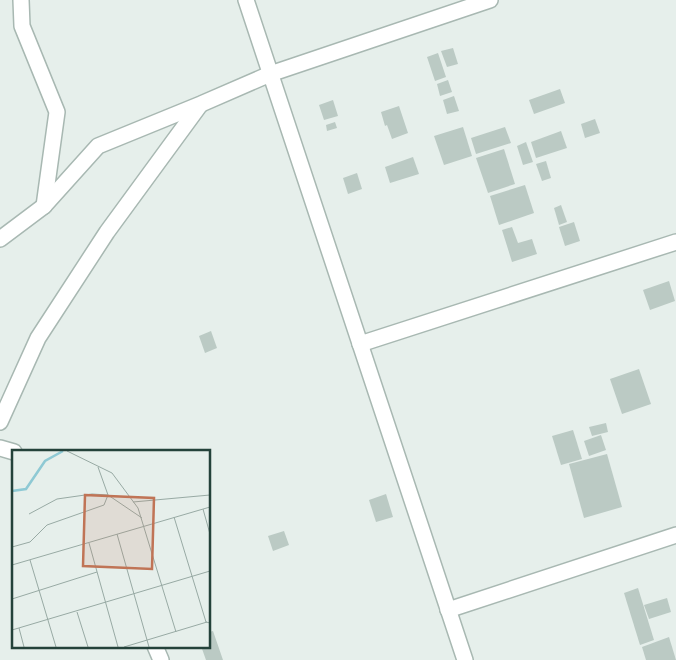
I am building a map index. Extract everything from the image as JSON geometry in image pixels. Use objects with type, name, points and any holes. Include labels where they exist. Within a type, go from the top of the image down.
[{"type":"street","points":[[21,0],[22,26],[57,112],[44,206]]},
{"type":"street","points":[[246,0],[465,660]]},
{"type":"street","points":[[0,239],[44,206],[98,146],[270,74],[490,0]]},
{"type":"street","points":[[0,422],[38,338],[107,232],[201,104]]},
{"type":"street","points":[[360,344],[676,242]]},
{"type":"street","points":[[448,610],[676,535]]},
{"type":"street","points":[[157,648],[161,660]]},
{"type":"building","points":[[453,48],[458,64],[447,67],[441,51]]},
{"type":"building","points":[[438,53],[446,77],[435,81],[427,57]]},
{"type":"building","points":[[448,80],[452,92],[440,96],[437,84]]},
{"type":"building","points":[[560,89],[565,103],[534,114],[529,100]]},
{"type":"building","points":[[454,96],[459,111],[447,114],[443,100]]},
{"type":"building","points":[[333,100],[338,116],[324,120],[319,105]]},
{"type":"building","points":[[399,106],[408,133],[392,139],[387,125],[385,126],[381,112]]},
{"type":"building","points":[[595,119],[600,133],[585,138],[581,124]]},
{"type":"building","points":[[335,122],[337,128],[327,131],[326,125]]},
{"type":"building","points":[[463,127],[472,156],[444,165],[434,136]]},
{"type":"building","points":[[505,127],[511,143],[476,154],[471,138]]},
{"type":"building","points":[[561,131],[567,148],[536,158],[531,142]]},
{"type":"building","points":[[526,142],[533,162],[523,165],[517,146]]},
{"type":"building","points":[[504,149],[515,184],[488,193],[476,158]]},
{"type":"building","points":[[413,157],[419,174],[390,183],[385,167]]},
{"type":"building","points":[[546,161],[551,178],[542,181],[536,164]]},
{"type":"building","points":[[357,173],[362,189],[348,194],[343,178]]},
{"type":"building","points":[[525,185],[534,213],[499,225],[490,196]]},
{"type":"building","points":[[561,205],[567,222],[559,225],[554,208]]},
{"type":"building","points":[[574,222],[580,241],[565,246],[559,227]]},
{"type":"building","points":[[512,227],[518,243],[532,239],[537,254],[512,262],[502,230]]},
{"type":"building","points":[[669,281],[675,301],[650,310],[643,290]]},
{"type":"building","points":[[211,331],[217,348],[205,353],[199,336]]},
{"type":"building","points":[[639,369],[651,404],[622,414],[610,379]]},
{"type":"building","points":[[606,423],[608,432],[592,436],[589,427]]},
{"type":"building","points":[[573,430],[582,459],[561,465],[552,436]]},
{"type":"building","points":[[601,435],[606,450],[589,456],[584,441]]},
{"type":"building","points":[[607,454],[622,507],[584,518],[569,464]]},
{"type":"building","points":[[386,494],[393,517],[376,522],[369,500]]},
{"type":"building","points":[[284,531],[289,545],[273,551],[268,536]]},
{"type":"building","points":[[638,588],[654,640],[640,645],[624,593]]},
{"type":"building","points":[[667,598],[671,612],[649,619],[644,605]]},
{"type":"building","points":[[213,631],[223,660],[206,660],[202,648],[210,648],[210,632]]},
{"type":"building","points":[[669,637],[676,660],[646,660],[642,647]]}]
